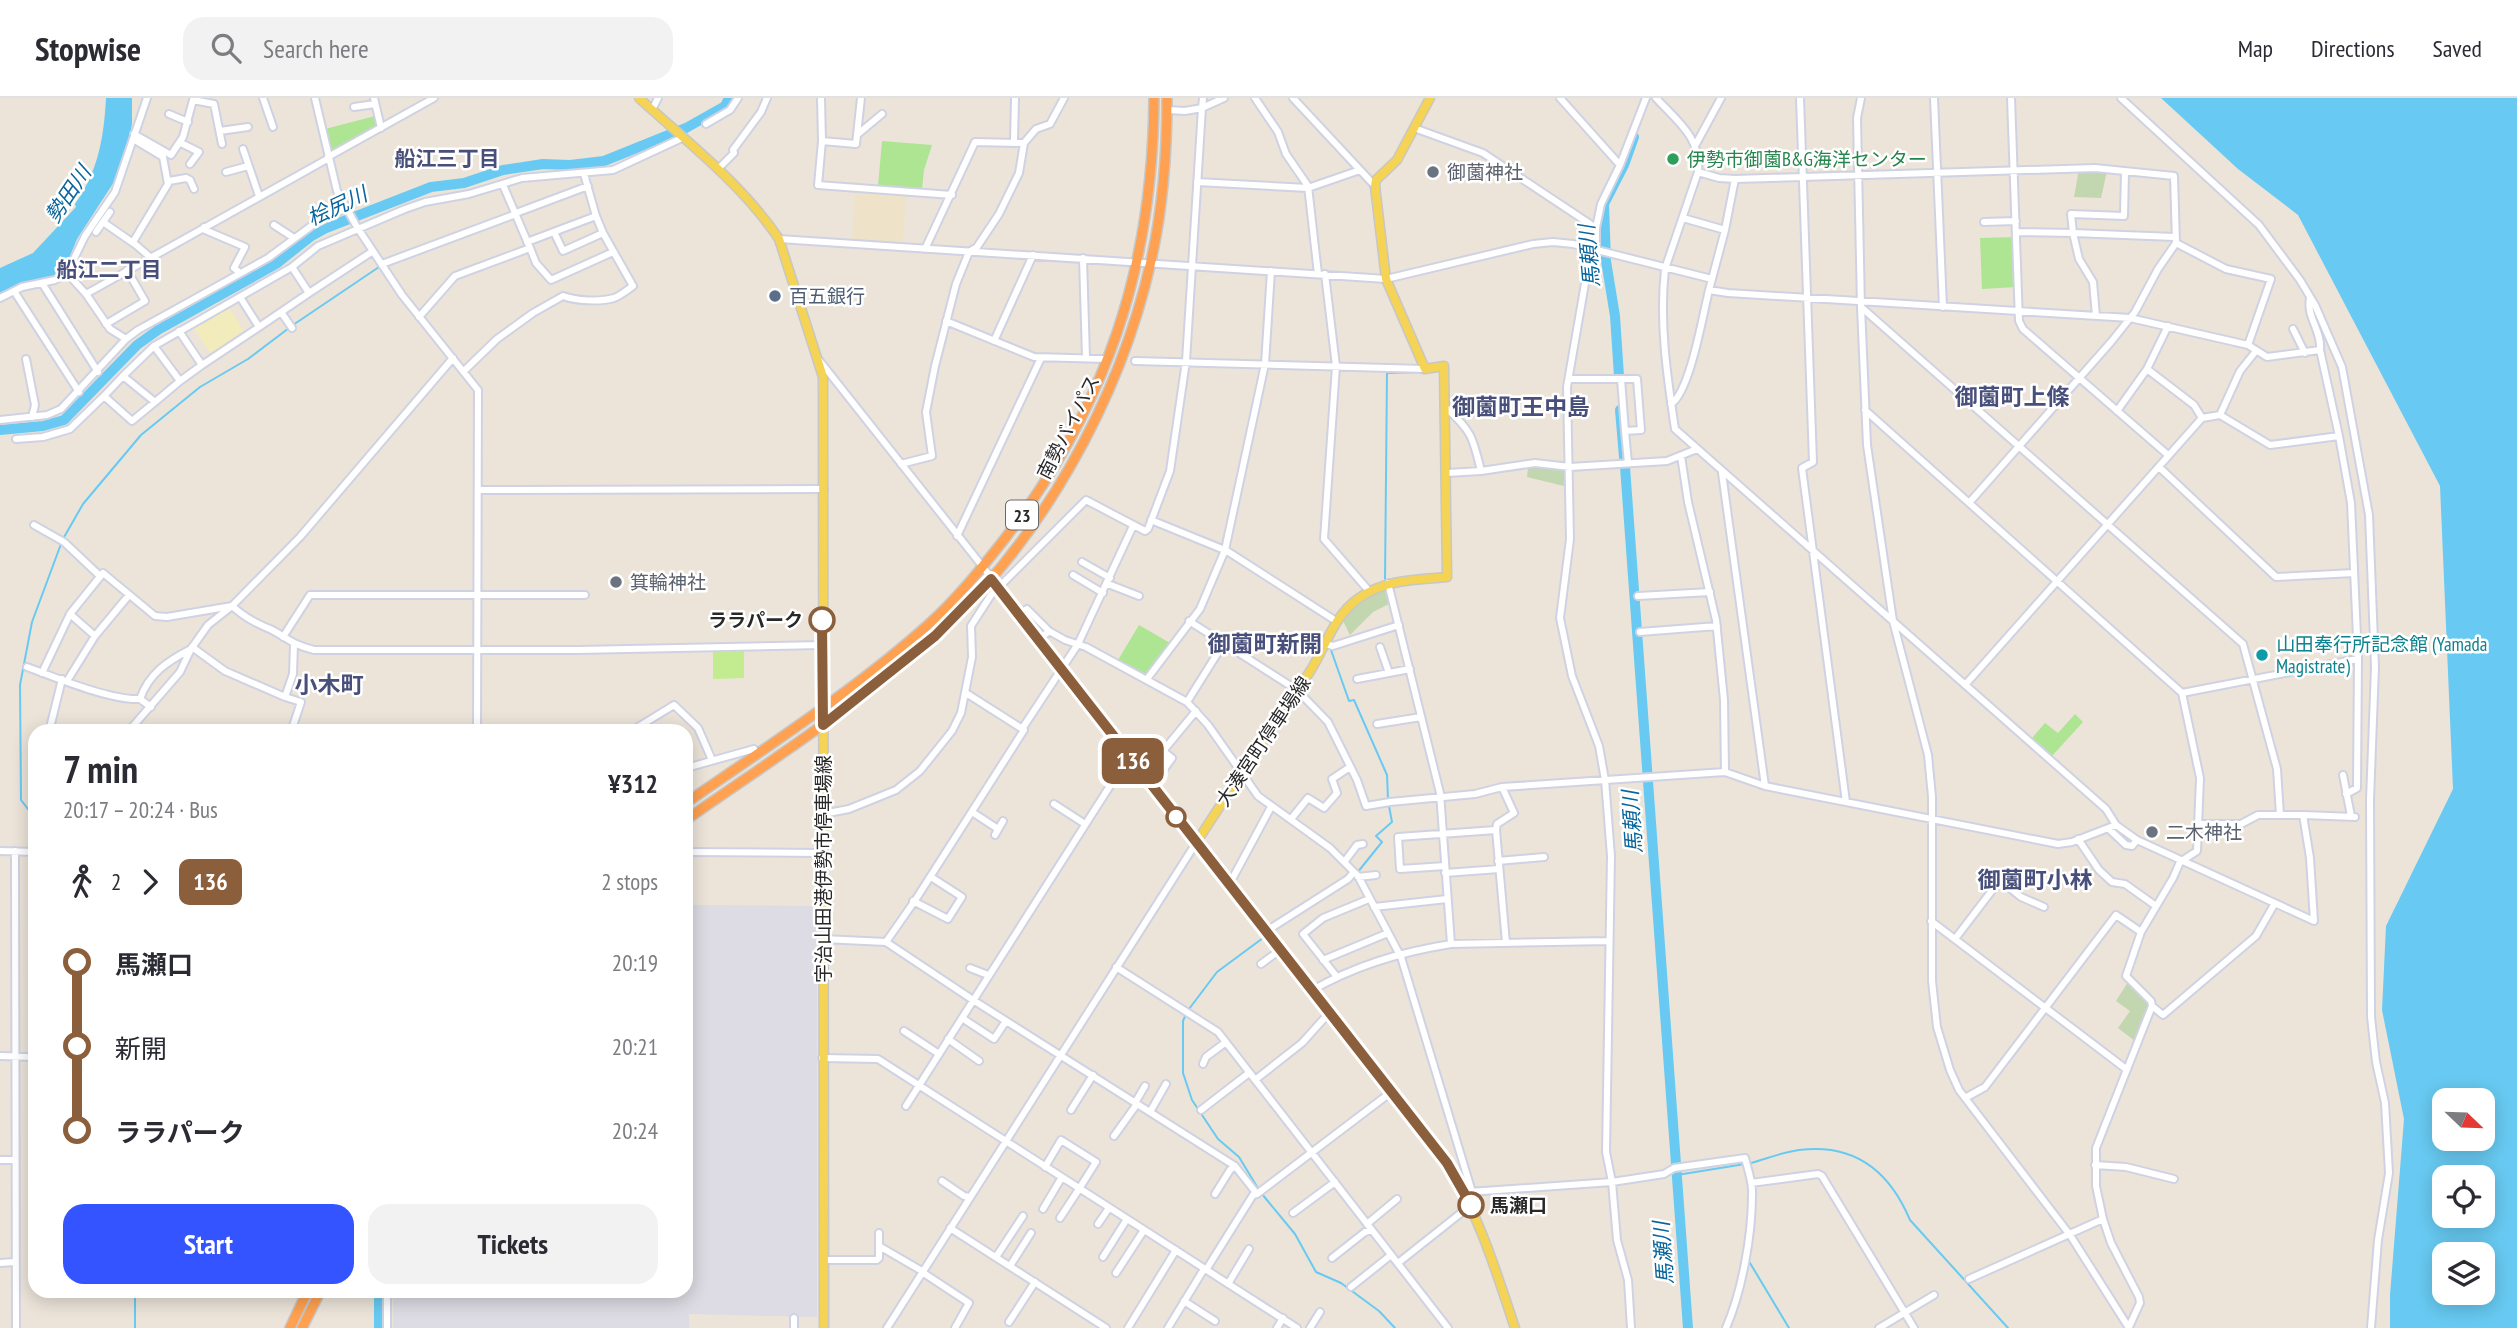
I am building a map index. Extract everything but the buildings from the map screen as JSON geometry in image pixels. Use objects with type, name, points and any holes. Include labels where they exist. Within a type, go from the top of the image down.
[{"type":"highway","name":"南勢バイパス","points":[[693,798],[822,707],[931,622],[982,568],[1057,464],[1107,359],[1138,261],[1151,182],[1154,98]]},
{"type":"highway","name":"南勢バイパス","points":[[693,815],[823,725],[935,636],[991,579],[1029,531],[1082,444],[1129,336],[1151,262],[1165,173],[1167,98]]},
{"type":"highway","points":[[290,1328],[304,1298]]},
{"type":"highway","points":[[302,1328],[317,1298]]},
{"type":"main road","name":"宇治山田港伊勢市停車場線","points":[[639,98],[654,103],[667,124],[718,169],[768,223],[779,239],[818,358],[824,388],[824,1328]]},
{"type":"main road","points":[[1425,369],[1386,279],[1375,186],[1376,180],[1396,160],[1430,98]]},
{"type":"main road","name":"大湊宮町停車場線","points":[[1196,843],[1297,690],[1336,621],[1352,603],[1369,591],[1388,583],[1447,578],[1444,366],[1425,369]]},
{"type":"main road","points":[[1196,843],[1468,1192],[1515,1328]]},
{"type":"street","points":[[0,298],[67,273],[80,244],[115,192],[147,98]]},
{"type":"street","points":[[263,98],[273,127]]},
{"type":"street","points":[[314,98],[337,191],[347,209],[419,317],[478,390],[477,724]]},
{"type":"street","points":[[86,294],[434,98]]},
{"type":"street","points":[[706,124],[730,110],[738,98]]},
{"type":"street","points":[[718,169],[734,153],[733,150],[767,98]]},
{"type":"street","points":[[821,98],[822,141],[818,186],[952,195]]},
{"type":"street","points":[[822,141],[856,144],[861,98]]},
{"type":"street","points":[[1014,98],[1014,141]]},
{"type":"street","points":[[901,464],[932,456],[926,412],[956,284],[969,252],[977,247],[999,214],[1019,173],[1024,143],[1037,129],[1050,124],[1064,98]]},
{"type":"street","points":[[823,814],[849,809],[896,790],[911,779],[952,731],[966,693],[972,657],[971,626],[991,595],[1086,500],[1146,531],[1170,471],[1186,361],[1203,98]]},
{"type":"street","points":[[1167,110],[1202,108],[1224,98]]},
{"type":"street","points":[[1255,98],[1271,120],[1286,154],[1308,188],[1336,366],[1324,539],[1369,591]]},
{"type":"street","points":[[1293,98],[1375,186]]},
{"type":"street","points":[[1560,98],[1620,165]]},
{"type":"street","points":[[1631,1328],[1629,1280],[1617,1240],[1612,1182],[1606,1152],[1611,856],[1605,780],[1599,746],[1572,676],[1560,618],[1570,539],[1569,379],[1596,250],[1596,228],[1601,204],[1620,165],[1646,98]]},
{"type":"street","points":[[1656,98],[1696,144],[1699,157],[1698,172],[1665,269],[1662,323],[1675,429],[2106,808],[2112,827],[2180,862],[2314,921],[2310,858],[2303,816]]},
{"type":"street","points":[[1696,144],[1721,98]]},
{"type":"street","points":[[1800,98],[1813,462],[1802,468],[1846,803]]},
{"type":"street","points":[[1861,98],[1857,118],[1865,410],[1874,498],[1893,621],[1928,755],[1932,819],[1931,969],[1937,1027],[1959,1090],[2070,1235],[2129,1328]]},
{"type":"street","points":[[1934,98],[1943,307]]},
{"type":"street","points":[[2011,98],[2019,321],[2023,329],[2168,455]]},
{"type":"street","points":[[2121,98],[2259,225],[2310,298],[2342,367],[2370,515],[2375,667],[2371,800],[2371,1017],[2376,1062],[2385,1103],[2389,1162],[2373,1279],[2371,1328]]},
{"type":"street","points":[[134,137],[171,155],[181,143],[193,100],[214,104],[222,144]]},
{"type":"street","points":[[354,107],[375,101],[381,128]]},
{"type":"street","points":[[169,114],[188,122]]},
{"type":"street","points":[[858,134],[882,114]]},
{"type":"street","points":[[219,131],[248,127]]},
{"type":"street","points":[[1415,128],[1483,153],[1596,228]]},
{"type":"street","points":[[133,242],[161,199],[169,181],[163,157],[134,137]]},
{"type":"street","points":[[16,439],[43,437],[69,429],[154,346],[292,267],[314,248],[358,228],[416,205],[469,194],[522,178],[613,170],[681,137]]},
{"type":"street","points":[[925,249],[975,142],[1024,143]]},
{"type":"street","points":[[181,143],[199,152],[190,163]]},
{"type":"street","points":[[243,149],[259,196]]},
{"type":"street","points":[[226,172],[248,166]]},
{"type":"street","points":[[1698,172],[1735,179],[2095,168],[2174,176],[2175,240],[2130,318],[2080,379],[1969,503]]},
{"type":"street","points":[[1197,182],[1308,188],[1360,170]]},
{"type":"street","points":[[2096,316],[2093,282],[2079,259],[2071,214],[2127,216],[2125,171]]},
{"type":"street","points":[[464,371],[497,339],[533,313],[563,296],[573,300],[607,299],[633,286],[603,233],[584,174]]},
{"type":"street","points":[[169,181],[186,178],[194,189]]},
{"type":"street","points":[[1671,404],[1678,399],[1685,383],[1725,230],[1735,179]]},
{"type":"street","points":[[503,185],[536,263],[551,280],[613,252]]},
{"type":"street","points":[[382,264],[588,186]]},
{"type":"street","points":[[0,420],[48,415],[61,409],[126,340],[155,319],[268,258],[314,224],[347,209]]},
{"type":"street","points":[[96,232],[110,212]]},
{"type":"street","points":[[419,317],[455,276],[596,216]]},
{"type":"street","points":[[1683,218],[1725,230]]},
{"type":"street","points":[[1984,222],[2016,221]]},
{"type":"street","points":[[103,222],[150,257]]},
{"type":"street","points":[[274,225],[293,238]]},
{"type":"street","points":[[204,227],[215,235],[245,247],[234,268],[240,273]]},
{"type":"street","points":[[554,232],[563,251],[603,233]]},
{"type":"street","points":[[2016,232],[2175,240],[2226,269],[2271,279],[2248,345]]},
{"type":"street","points":[[779,239],[1386,279],[1533,244],[1553,242],[1712,279]]},
{"type":"street","points":[[104,396],[132,421],[202,365],[373,251]]},
{"type":"street","points":[[994,341],[1033,255]]},
{"type":"street","points":[[1083,258],[1086,358]]},
{"type":"street","points":[[292,267],[309,293]]},
{"type":"street","points":[[107,324],[145,301],[127,270]]},
{"type":"street","points":[[1147,680],[1200,609],[1225,550],[1265,364],[1271,271]]},
{"type":"street","points":[[67,273],[86,294],[110,329],[126,340]]},
{"type":"street","points":[[42,283],[98,372]]},
{"type":"street","points":[[1709,290],[1861,304],[2130,318],[2248,345],[2267,357],[2320,350]]},
{"type":"street","points":[[14,291],[79,392]]},
{"type":"street","points":[[240,297],[259,327]]},
{"type":"street","points":[[2310,298],[2308,307],[2322,339],[2320,350],[2351,503],[2358,659],[2357,788],[2346,794]]},
{"type":"street","points":[[1861,304],[2243,644],[2277,769],[2280,815]]},
{"type":"street","points":[[281,312],[291,326]]},
{"type":"street","points":[[946,321],[1021,353],[1041,358],[1107,359]]},
{"type":"street","points":[[2117,411],[2147,369],[2168,327]]},
{"type":"street","points":[[2293,329],[2305,353]]},
{"type":"street","points":[[179,331],[202,365]]},
{"type":"street","points":[[154,346],[180,381]]},
{"type":"street","points":[[2220,415],[2240,371],[2256,351]]},
{"type":"street","points":[[135,724],[180,672],[208,625],[232,606],[300,537],[453,358]]},
{"type":"street","points":[[818,358],[1040,639],[1196,843],[887,1328]]},
{"type":"street","points":[[957,536],[1041,358]]},
{"type":"street","points":[[26,359],[35,408],[32,416]]},
{"type":"street","points":[[1135,360],[1425,369]]},
{"type":"street","points":[[2147,369],[2194,405],[2203,418]]},
{"type":"street","points":[[123,376],[155,402]]},
{"type":"street","points":[[1569,379],[1637,379],[1641,430],[1625,431]]},
{"type":"street","points":[[1621,379],[1628,463]]},
{"type":"street","points":[[35,408],[48,415]]},
{"type":"street","points":[[1446,408],[1465,425],[1473,438],[1481,471]]},
{"type":"street","points":[[1865,410],[2182,693],[2200,778],[2197,851],[2180,862],[2155,906],[2141,932],[2126,976],[2151,1001],[2152,1006],[2164,1015],[2256,936],[2274,903]]},
{"type":"street","points":[[1965,685],[2203,418],[2220,415],[2270,445],[2339,436]]},
{"type":"street","points":[[1447,473],[1535,463],[1570,467],[1667,461],[1697,449]]},
{"type":"street","points":[[1681,456],[1688,502],[1717,626],[1724,700],[1725,772]]},
{"type":"street","points":[[2159,467],[2276,577],[2354,573]]},
{"type":"street","points":[[1722,471],[1765,786]]},
{"type":"street","points":[[479,490],[824,489]]},
{"type":"street","points":[[1151,520],[1225,550],[1336,621]]},
{"type":"street","points":[[34,525],[62,541],[100,576]]},
{"type":"street","points":[[886,942],[931,877],[1078,643],[1133,526]]},
{"type":"street","points":[[1082,562],[1109,581],[1139,596]]},
{"type":"street","points":[[43,673],[70,614],[103,573],[155,616],[167,617],[232,606],[252,623],[293,644],[314,650],[578,650],[822,645]]},
{"type":"street","points":[[1073,575],[1103,593]]},
{"type":"street","points":[[1388,583],[1440,797],[1451,944]]},
{"type":"street","points":[[1638,596],[1710,592]]},
{"type":"street","points":[[51,724],[65,680],[95,636],[129,595]]},
{"type":"street","points":[[283,637],[310,595],[584,595]]},
{"type":"street","points":[[1019,614],[1027,609],[1049,631],[1065,640],[1078,643],[1188,702],[1258,796],[1345,861],[1356,874],[1399,953],[1468,1192],[1612,1182],[1664,1174],[1674,1168],[1745,1158],[1751,1183],[1751,1212],[1734,1310],[1728,1327]]},
{"type":"street","points":[[70,614],[95,636]]},
{"type":"street","points":[[1189,621],[1297,690],[1328,722],[1366,806],[1475,794],[1502,787],[1725,772],[1765,786],[2057,844],[2112,827]]},
{"type":"street","points":[[1325,644],[1333,646],[1399,625]]},
{"type":"street","points":[[1640,632],[1717,626]]},
{"type":"street","points":[[1040,639],[1049,631]]},
{"type":"street","points":[[1188,702],[1224,643]]},
{"type":"street","points":[[285,697],[293,674],[293,644]]},
{"type":"street","points":[[1381,647],[1389,673]]},
{"type":"street","points":[[192,648],[225,671],[301,702],[294,724]]},
{"type":"street","points":[[140,699],[154,673],[166,662],[192,648]]},
{"type":"street","points":[[2182,693],[2358,659]]},
{"type":"street","points":[[27,667],[132,699],[140,699],[151,707]]},
{"type":"street","points":[[1357,679],[1410,669]]},
{"type":"street","points":[[966,693],[1022,729]]},
{"type":"street","points":[[643,724],[674,705],[698,728],[712,760]]},
{"type":"street","points":[[1152,786],[1172,758],[1163,751],[1196,711]]},
{"type":"street","points":[[1377,724],[1422,716]]},
{"type":"street","points":[[693,766],[754,749]]},
{"type":"street","points":[[906,1106],[1129,756]]},
{"type":"street","points":[[1292,819],[1308,799],[1324,808],[1337,795],[1332,779],[1350,766]]},
{"type":"street","points":[[2199,824],[2241,824],[2258,815],[2353,816],[2343,775]]},
{"type":"street","points":[[1502,787],[1514,813],[1497,824],[1496,830],[1506,943]]},
{"type":"street","points":[[1054,804],[1085,824]]},
{"type":"street","points":[[1229,885],[1271,807]]},
{"type":"street","points":[[972,812],[996,832],[1003,821]]},
{"type":"street","points":[[1496,830],[1398,837],[1400,869],[1445,870],[1545,857]]},
{"type":"street","points":[[2078,839],[2099,870],[2112,882],[2125,884],[2155,906]]},
{"type":"street","points":[[1345,861],[1357,845],[1363,844]]},
{"type":"street","points":[[0,851],[28,852]]},
{"type":"street","points":[[15,852],[16,1328]]},
{"type":"street","points":[[693,852],[823,853]]},
{"type":"street","points":[[1265,932],[1356,874],[1376,875]]},
{"type":"street","points":[[913,901],[948,919],[962,897],[931,877]]},
{"type":"street","points":[[1955,939],[2000,880],[2021,897],[2044,907]]},
{"type":"street","points":[[1337,977],[1303,934],[1323,918],[1369,899]]},
{"type":"street","points":[[1374,907],[1447,900]]},
{"type":"street","points":[[1965,1098],[1985,1087],[2116,915],[2141,932]]},
{"type":"street","points":[[1931,921],[2126,1069]]},
{"type":"street","points":[[1323,960],[1388,933]]},
{"type":"street","points":[[823,939],[886,942],[1235,1166],[1261,1192]]},
{"type":"street","points":[[1311,991],[1337,977],[1399,953],[1451,944],[1609,941]]},
{"type":"street","points":[[1261,964],[1280,950]]},
{"type":"street","points":[[1116,967],[1218,1032],[1448,1328]]},
{"type":"street","points":[[970,968],[988,975]]},
{"type":"street","points":[[2129,1328],[2140,1303],[2139,1297],[2111,1243],[2103,1219],[2096,1186],[2096,1148],[2152,1006]]},
{"type":"street","points":[[1255,1080],[1302,1043],[1329,1013]]},
{"type":"street","points":[[962,1018],[994,1039],[1006,1021]]},
{"type":"street","points":[[904,1031],[939,1054]]},
{"type":"street","points":[[948,1039],[979,1061]]},
{"type":"street","points":[[1203,1064],[1206,1057],[1226,1042]]},
{"type":"street","points":[[0,1056],[28,1057]]},
{"type":"street","points":[[822,1058],[878,1059],[1297,1328]]},
{"type":"street","points":[[1201,1110],[1249,1073]]},
{"type":"street","points":[[1070,1110],[1093,1075]]},
{"type":"street","points":[[1150,1112],[1166,1084]]},
{"type":"street","points":[[1114,1136],[1145,1086]]},
{"type":"street","points":[[1168,1328],[1253,1195],[1261,1192],[1390,1093]]},
{"type":"street","points":[[1045,1167],[1062,1140],[1096,1162],[1060,1218]]},
{"type":"street","points":[[0,1160],[14,1160]]},
{"type":"street","points":[[2095,1165],[2126,1167],[2174,1179]]},
{"type":"street","points":[[1215,1194],[1235,1166]]},
{"type":"street","points":[[1751,1183],[1818,1174],[1822,1176],[1914,1328]]},
{"type":"street","points":[[1043,1209],[1062,1178]]},
{"type":"street","points":[[942,1181],[964,1196],[970,1197]]},
{"type":"street","points":[[1293,1213],[1335,1182]]},
{"type":"street","points":[[1332,1258],[1365,1232],[1397,1199]]},
{"type":"street","points":[[1398,1263],[1471,1205]]},
{"type":"street","points":[[1098,1224],[1109,1208]]},
{"type":"street","points":[[996,1257],[1023,1216]]},
{"type":"street","points":[[1103,1258],[1127,1219]]},
{"type":"street","points":[[1969,1279],[2103,1219]]},
{"type":"street","points":[[950,1228],[1106,1328]]},
{"type":"street","points":[[1116,1273],[1144,1230]]},
{"type":"street","points":[[824,1260],[877,1260],[879,1233]]},
{"type":"street","points":[[1010,1266],[1031,1233]]},
{"type":"street","points":[[879,1245],[969,1303],[955,1328]]},
{"type":"street","points":[[1228,1284],[1249,1249]]},
{"type":"street","points":[[1128,1328],[1176,1250]]},
{"type":"street","points":[[1351,1287],[1391,1255]]},
{"type":"street","points":[[0,1262],[15,1262]]},
{"type":"street","points":[[1009,1322],[1035,1282]]},
{"type":"street","points":[[1879,1328],[1934,1295]]},
{"type":"street","points":[[387,1298],[387,1328]]},
{"type":"street","points":[[1184,1301],[1215,1321]]},
{"type":"street","points":[[1310,1328],[1320,1312]]},
{"type":"street","points":[[794,1318],[794,1328]]},
{"type":"street","points":[[1277,1328],[1283,1318]]},
{"type":"shaded area","points":[[855,191],[906,194],[903,244],[852,241]]},
{"type":"shaded area","points":[[693,905],[817,906],[817,1317],[689,1314],[689,1328],[393,1328],[393,1298],[693,1298]]},
{"type":"green space","points":[[375,116],[376,127],[331,150],[325,129]]},
{"type":"green space","points":[[882,141],[932,145],[924,170],[922,189],[878,186]]},
{"type":"green space","points":[[2079,169],[2107,171],[2101,198],[2074,197]]},
{"type":"green space","points":[[2015,237],[2017,287],[1982,289],[1980,238]]},
{"type":"green space","points":[[1537,464],[1568,469],[1568,487],[1527,477],[1528,468]]},
{"type":"green space","points":[[1386,588],[1391,603],[1373,612],[1350,635],[1343,621],[1344,617],[1369,594]]},
{"type":"green space","points":[[1139,625],[1170,643],[1147,676],[1118,660]]},
{"type":"green space","points":[[713,649],[744,650],[744,678],[713,679]]},
{"type":"green space","points":[[2075,714],[2083,722],[2052,756],[2032,738],[2045,723],[2058,733]]},
{"type":"green space","points":[[2128,982],[2150,1006],[2136,1042],[2118,1028],[2130,1011],[2116,1001]]},
{"type":"sand","points":[[228,306],[246,334],[212,356],[193,327]]},
{"type":"water","points":[[106,98],[132,98],[132,124],[128,145],[114,182],[77,239],[65,269],[54,277],[30,281],[0,293],[0,268],[33,253],[76,207],[98,154],[104,127]]},
{"type":"water","points":[[2161,98],[2517,98],[2517,1328],[2390,1328],[2390,1295],[2404,1119],[2382,1010],[2386,926],[2453,789],[2440,486],[2298,215],[2238,169]]},
{"type":"waterway","name":"桧尻川","points":[[0,430],[43,426],[64,420],[137,345],[158,330],[276,264],[326,228],[431,187],[464,183],[503,170],[543,164],[570,165],[604,161],[686,128],[725,106],[729,98]]},
{"type":"waterway","name":"馬頼川","points":[[1619,376],[1615,316],[1606,261],[1604,204],[1624,165],[1634,137]]},
{"type":"waterway","points":[[293,325],[379,267]]},
{"type":"waterway","points":[[63,539],[83,504],[141,435],[200,387],[248,359],[289,328]]},
{"type":"waterway","points":[[1385,580],[1387,373],[1418,372]]},
{"type":"waterway","name":"馬頼川","points":[[1620,410],[1624,457]]},
{"type":"waterway","name":"馬頼川","points":[[1625,467],[1688,1328]]},
{"type":"waterway","points":[[28,809],[21,800],[20,685],[32,622],[61,544]]},
{"type":"waterway","points":[[1366,639],[1331,650],[1349,701],[1354,700],[1387,775],[1388,799]]},
{"type":"waterway","points":[[1357,873],[1382,842],[1376,836],[1392,822],[1389,806]]},
{"type":"waterway","points":[[1273,931],[1354,878]]},
{"type":"waterway","points":[[1189,1009],[1217,972],[1263,938]]},
{"type":"waterway","points":[[1186,1014],[1183,1021],[1183,1073],[1192,1100],[1218,1139],[1239,1157],[1259,1190]]},
{"type":"waterway","points":[[1751,1163],[1793,1151],[1819,1149],[1837,1151],[1867,1164],[1892,1187],[1910,1220],[2008,1328]]},
{"type":"waterway","points":[[1677,1175],[1745,1164]]},
{"type":"waterway","points":[[1262,1194],[1295,1234],[1316,1272],[1341,1283],[1379,1311],[1395,1328]]},
{"type":"waterway","points":[[1747,1258],[1789,1328]]},
{"type":"waterway","points":[[135,1298],[135,1328]]},
{"type":"waterway","points":[[379,1298],[379,1328]]},
{"type":"bus line","name":"136","points":[[822,620],[823,725],[912,656],[991,579],[1447,1163],[1471,1205]]},
{"type":"place","name":"伊勢市御薗B&G海洋センター","points":[[1673,159]]},
{"type":"place","name":"御薗神社","points":[[1433,172]]},
{"type":"place","name":"百五銀行","points":[[775,296]]},
{"type":"place","name":"箕輪神社","points":[[616,582]]},
{"type":"place","name":"ララパーク","points":[[822,620]]},
{"type":"place","name":"山田奉行所記念館 (Yamada Magistrate)","points":[[2262,655]]},
{"type":"place","name":"二木神社","points":[[2152,832]]},
{"type":"place","name":"馬瀬口","points":[[1471,1205]]},
{"type":"district","name":"船江三丁目","points":[[447,158]]},
{"type":"district","name":"船江二丁目","points":[[109,269]]},
{"type":"district","name":"御薗町上條","points":[[2012,396]]},
{"type":"district","name":"御薗町王中島","points":[[1521,406]]},
{"type":"district","name":"御薗町新開","points":[[1265,643]]},
{"type":"district","name":"小木町","points":[[329,684]]},
{"type":"district","name":"御薗町小林","points":[[2035,879]]},
{"type":"water label","name":"勢田川","points":[[68,194]]},
{"type":"water label","name":"馬瀬川","points":[[1663,1253]]}]
